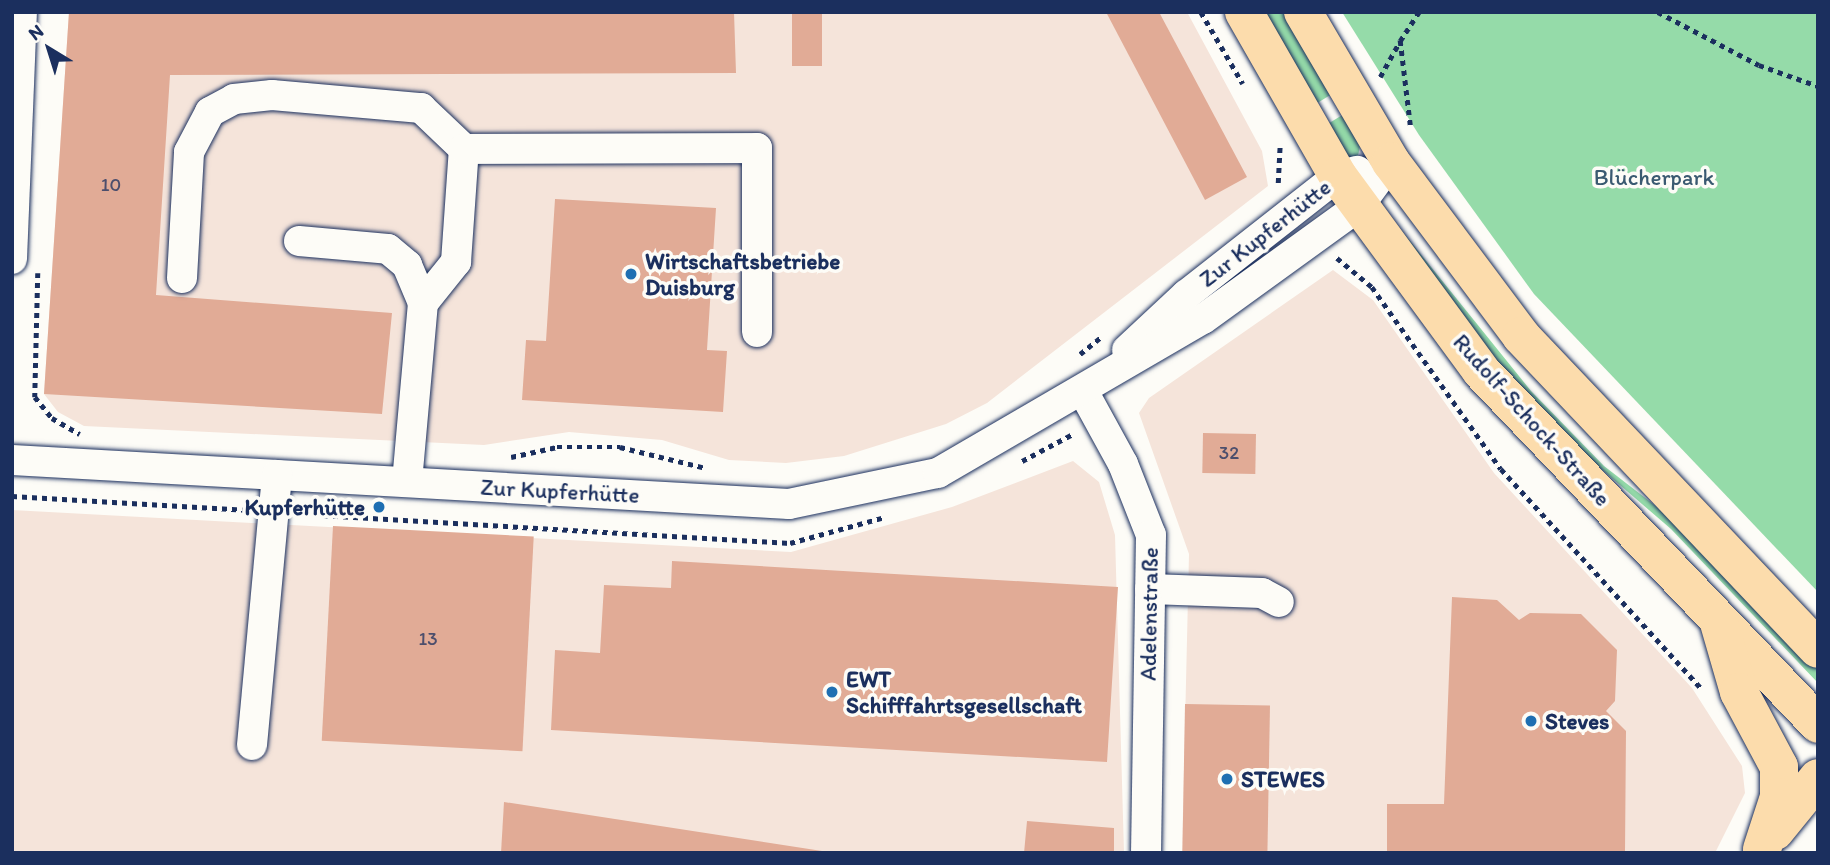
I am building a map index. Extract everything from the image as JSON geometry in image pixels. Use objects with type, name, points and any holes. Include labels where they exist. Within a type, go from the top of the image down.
[{"type":"main road","name":"Rudolf-Schock-Straße","points":[[1244,12],[1348,191],[1481,371],[1818,724]]},
{"type":"main road","name":"Rudolf-Schock-Straße","points":[[1303,12],[1401,149],[1521,336],[1818,649]]},
{"type":"main road","points":[[1718,618],[1739,692],[1779,767],[1779,797],[1761,851]]},
{"type":"main road","points":[[1761,851],[1818,778]]},
{"type":"street","points":[[22,12],[26,260]]},
{"type":"street","points":[[181,278],[189,152],[210,112],[234,99],[272,95],[421,108],[464,149],[757,148],[757,332]]},
{"type":"street","points":[[423,303],[456,262],[464,149]]},
{"type":"street","name":"Zur Kupferhütte","points":[[12,460],[789,504],[938,473],[1203,319],[1348,191],[1401,149]]},
{"type":"street","points":[[299,241],[388,249],[407,265],[423,303],[407,482]]},
{"type":"street","name":"Adelenstraße","points":[[1083,391],[1123,464],[1151,535],[1146,853]]},
{"type":"street","points":[[252,745],[277,475]]},
{"type":"street","points":[[1150,589],[1262,593],[1279,602]]},
{"type":"path","points":[[1377,82],[1419,12]]},
{"type":"path","points":[[1658,12],[1759,65],[1818,86]]},
{"type":"path","points":[[1400,41],[1401,149]]},
{"type":"path","points":[[1370,70],[1383,90]]},
{"type":"path","points":[[1397,113],[1401,149]]},
{"type":"path","points":[[1272,191],[1279,182],[1280,143]]},
{"type":"path","points":[[1333,254],[1371,287],[1502,469],[1704,691]]},
{"type":"path","points":[[26,260],[35,397],[52,418],[94,435]]},
{"type":"path","points":[[1068,364],[1110,330]]},
{"type":"path","points":[[495,459],[557,447],[620,447],[710,469]]},
{"type":"shaded area","points":[[69,12],[1187,12],[1262,151],[1268,186],[987,403],[946,424],[844,456],[786,463],[729,460],[662,440],[569,432],[484,445],[84,426],[58,412],[44,394]]},
{"type":"shaded area","points":[[1333,270],[1373,300],[1494,473],[1692,688],[1742,766],[1745,793],[1715,853],[1182,853],[1189,554],[1139,413],[1149,398]]},
{"type":"shaded area","points":[[1073,461],[1099,482],[1115,535],[1124,853],[12,853],[12,510],[791,552],[952,507]]},
{"type":"green space","points":[[1265,12],[1284,12],[1332,94],[1314,105]]},
{"type":"green space","name":"Blücherpark","points":[[1342,12],[1818,12],[1818,592],[1534,294],[1419,135]]},
{"type":"green space","points":[[1344,114],[1360,146],[1357,161],[1350,161],[1326,125]]},
{"type":"green space","points":[[1398,226],[1531,391],[1604,466],[1675,521],[1818,670],[1818,683],[1671,529],[1563,436],[1471,331]]},
{"type":"building","points":[[69,12],[734,12],[736,73],[170,75],[156,295],[392,313],[382,414],[44,394]]},
{"type":"building","points":[[792,12],[822,12],[822,66],[792,66]]},
{"type":"building","points":[[1106,12],[1159,12],[1247,177],[1205,200]]},
{"type":"building","name":"Wirtschaftsbetriebe Duisburg","points":[[555,199],[716,208],[707,350],[727,351],[723,412],[522,400],[526,340],[546,341]]},
{"type":"building","points":[[1203,433],[1256,434],[1255,474],[1202,473]]},
{"type":"building","points":[[333,526],[534,537],[522,751],[322,741]]},
{"type":"building","name":"EWT Schifffahrtsgesellschaft","points":[[672,561],[1118,587],[1107,762],[551,730],[555,650],[600,653],[604,585],[671,588]]},
{"type":"building","name":"Steves","points":[[1452,597],[1497,600],[1519,620],[1530,613],[1581,614],[1617,650],[1615,701],[1606,711],[1626,731],[1625,853],[1387,853],[1387,804],[1444,804]]},
{"type":"building","name":"STEWES","points":[[1185,704],[1270,705],[1267,853],[1182,853]]},
{"type":"building","points":[[504,802],[822,851],[822,853],[501,853]]},
{"type":"building","points":[[1027,821],[1114,828],[1114,853],[1024,853]]},
{"type":"place","name":"Wirtschaftsbetriebe Duisburg","points":[[631,274]]},
{"type":"place","name":"Kupferhütte","points":[[379,507]]},
{"type":"place","name":"EWT Schifffahrtsgesellschaft","points":[[832,692]]},
{"type":"place","name":"Steves","points":[[1531,721]]},
{"type":"place","name":"STEWES","points":[[1227,779]]}]
